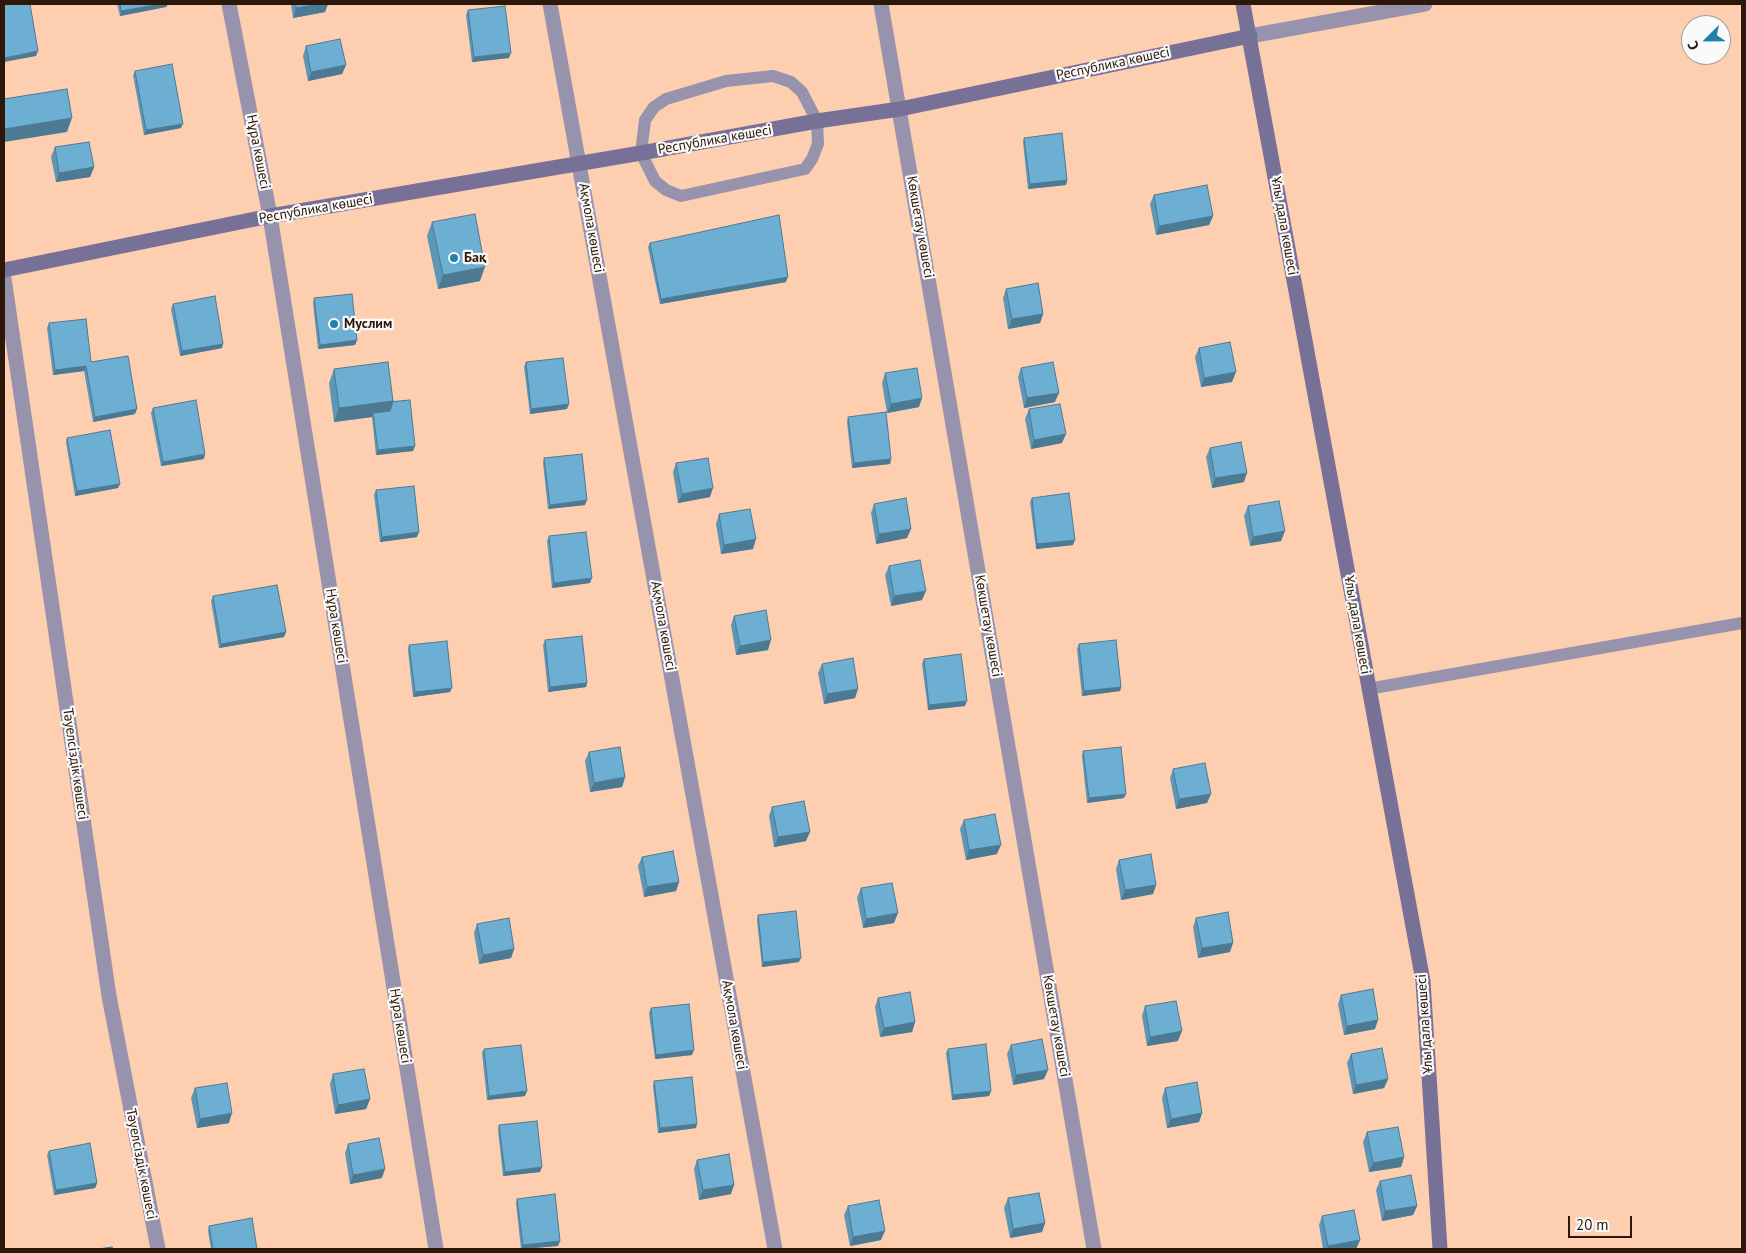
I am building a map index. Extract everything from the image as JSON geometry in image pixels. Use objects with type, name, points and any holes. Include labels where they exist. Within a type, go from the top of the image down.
[{"type":"street","name":"Нұра көшесі","points":[[229,4],[270,216],[436,1249]]},
{"type":"street","name":"Ақмола көшесі","points":[[550,4],[774,1249]]},
{"type":"street","name":"Көкшетау көшесі","points":[[881,4],[1094,1249]]},
{"type":"street","name":"Ұлы дала көшесі","points":[[1243,4],[1423,980],[1440,1249]]},
{"type":"street","name":"Республика көшесі","points":[[4,270],[270,216],[817,121],[900,109],[1250,36],[1425,4]]},
{"type":"street","name":"Тәуелсіздік көшесі","points":[[4,278],[110,996],[158,1249]]},
{"type":"lane","points":[[773,76],[791,82],[802,92],[817,121],[818,144],[812,159],[805,169],[681,196],[666,190],[655,182],[641,153],[646,120],[654,107],[666,99],[726,81],[773,76]]},
{"type":"lane","points":[[1368,688],[1742,623]]},
{"type":"building","points":[[4,4],[30,4],[38,51],[4,58]]},
{"type":"building","points":[[120,4],[162,4],[121,11]]},
{"type":"building","points":[[296,4],[321,4],[296,8]]},
{"type":"building","points":[[505,6],[511,53],[474,57],[468,10]]},
{"type":"building","points":[[340,39],[346,65],[311,72],[306,46]]},
{"type":"building","points":[[172,64],[183,124],[146,130],[135,71]]},
{"type":"building","points":[[67,89],[72,118],[4,129],[4,99]]},
{"type":"building","points":[[1062,133],[1067,180],[1030,184],[1024,138]]},
{"type":"building","points":[[89,142],[94,167],[59,173],[55,147]]},
{"type":"building","points":[[1207,185],[1213,216],[1159,226],[1154,195]]},
{"type":"building","name":"Бақ","points":[[475,214],[485,267],[443,275],[432,222]]},
{"type":"building","points":[[779,215],[788,277],[661,299],[650,243]]},
{"type":"building","points":[[1038,283],[1043,314],[1012,319],[1006,289]]},
{"type":"building","name":"Муслим","points":[[352,294],[357,340],[320,345],[314,298]]},
{"type":"building","points":[[215,296],[223,344],[182,351],[173,304]]},
{"type":"building","points":[[86,319],[91,362],[128,356],[137,409],[95,417],[86,366],[55,370],[49,323]]},
{"type":"building","points":[[1230,342],[1236,372],[1204,378],[1199,348]]},
{"type":"building","points":[[563,358],[569,404],[531,409],[526,362]]},
{"type":"building","points":[[388,362],[393,401],[339,408],[334,369]]},
{"type":"building","points":[[1053,362],[1059,393],[1027,398],[1021,368]]},
{"type":"building","points":[[917,368],[922,398],[891,404],[885,373]]},
{"type":"building","points":[[196,400],[205,454],[163,462],[153,408]]},
{"type":"building","points":[[410,400],[415,446],[378,450],[373,413],[390,411],[393,402]]},
{"type":"building","points":[[1060,404],[1066,434],[1034,440],[1029,409]]},
{"type":"building","points":[[886,412],[891,459],[854,463],[848,417]]},
{"type":"building","points":[[110,430],[120,484],[77,491],[67,438]]},
{"type":"building","points":[[1241,442],[1247,473],[1215,478],[1210,448]]},
{"type":"building","points":[[582,454],[587,500],[550,505],[544,458]]},
{"type":"building","points":[[708,458],[713,488],[682,494],[676,463]]},
{"type":"building","points":[[414,486],[419,532],[382,537],[376,490]]},
{"type":"building","points":[[1069,493],[1075,540],[1037,544],[1032,498]]},
{"type":"building","points":[[906,498],[911,529],[879,534],[874,504]]},
{"type":"building","points":[[1279,501],[1285,531],[1253,537],[1248,506]]},
{"type":"building","points":[[750,509],[756,539],[724,545],[719,514]]},
{"type":"building","points":[[586,532],[592,578],[554,583],[549,536]]},
{"type":"building","points":[[920,560],[926,591],[894,596],[889,566]]},
{"type":"building","points":[[277,585],[286,632],[221,644],[213,596]]},
{"type":"building","points":[[766,610],[771,640],[740,646],[734,616]]},
{"type":"building","points":[[582,636],[587,683],[550,687],[545,640]]},
{"type":"building","points":[[1116,640],[1121,687],[1084,691],[1079,644]]},
{"type":"building","points":[[447,641],[452,688],[415,692],[409,645]]},
{"type":"building","points":[[961,654],[967,701],[929,705],[924,659]]},
{"type":"building","points":[[853,658],[858,689],[827,694],[822,664]]},
{"type":"building","points":[[620,747],[625,777],[594,783],[589,752]]},
{"type":"building","points":[[1121,747],[1126,794],[1089,798],[1083,751]]},
{"type":"building","points":[[1205,763],[1211,794],[1179,799],[1173,769]]},
{"type":"building","points":[[804,801],[810,832],[778,837],[772,807]]},
{"type":"building","points":[[995,814],[1001,845],[969,850],[964,820]]},
{"type":"building","points":[[673,851],[679,882],[647,887],[642,857]]},
{"type":"building","points":[[1151,854],[1156,885],[1125,890],[1119,860]]},
{"type":"building","points":[[892,883],[898,913],[866,919],[861,888]]},
{"type":"building","points":[[796,911],[801,958],[763,962],[758,915]]},
{"type":"building","points":[[1228,912],[1233,943],[1202,948],[1196,918]]},
{"type":"building","points":[[509,918],[514,949],[483,955],[477,924]]},
{"type":"building","points":[[1373,989],[1378,1020],[1347,1026],[1341,995]]},
{"type":"building","points":[[910,992],[915,1022],[884,1028],[878,998]]},
{"type":"building","points":[[1176,1001],[1182,1031],[1150,1037],[1145,1006]]},
{"type":"building","points":[[689,1004],[694,1050],[656,1055],[651,1008]]},
{"type":"building","points":[[1042,1039],[1048,1070],[1016,1075],[1011,1045]]},
{"type":"building","points":[[986,1044],[991,1091],[953,1095],[948,1049]]},
{"type":"building","points":[[521,1045],[527,1091],[489,1096],[484,1049]]},
{"type":"building","points":[[1382,1048],[1388,1079],[1356,1085],[1351,1054]]},
{"type":"building","points":[[364,1069],[370,1099],[338,1105],[333,1074]]},
{"type":"building","points":[[692,1077],[697,1124],[660,1128],[654,1081]]},
{"type":"building","points":[[1197,1082],[1202,1113],[1171,1119],[1165,1088]]},
{"type":"building","points":[[227,1083],[232,1113],[200,1119],[195,1088]]},
{"type":"building","points":[[537,1121],[542,1167],[505,1172],[499,1125]]},
{"type":"building","points":[[1398,1127],[1404,1157],[1373,1163],[1367,1132]]},
{"type":"building","points":[[379,1138],[385,1169],[353,1175],[348,1144]]},
{"type":"building","points":[[90,1143],[97,1183],[56,1190],[49,1151]]},
{"type":"building","points":[[729,1154],[734,1185],[703,1190],[697,1160]]},
{"type":"building","points":[[1411,1175],[1417,1206],[1385,1211],[1380,1181]]},
{"type":"building","points":[[1039,1193],[1045,1223],[1013,1229],[1008,1198]]},
{"type":"building","points":[[555,1194],[560,1241],[523,1245],[517,1199]]},
{"type":"building","points":[[879,1200],[885,1231],[853,1237],[848,1206]]},
{"type":"building","points":[[1354,1210],[1360,1240],[1328,1246],[1322,1216]]},
{"type":"building","points":[[252,1218],[257,1249],[213,1249],[209,1226]]},
{"type":"place","name":"Бақ","points":[[454,258]]},
{"type":"place","name":"Муслим","points":[[334,324]]}]
